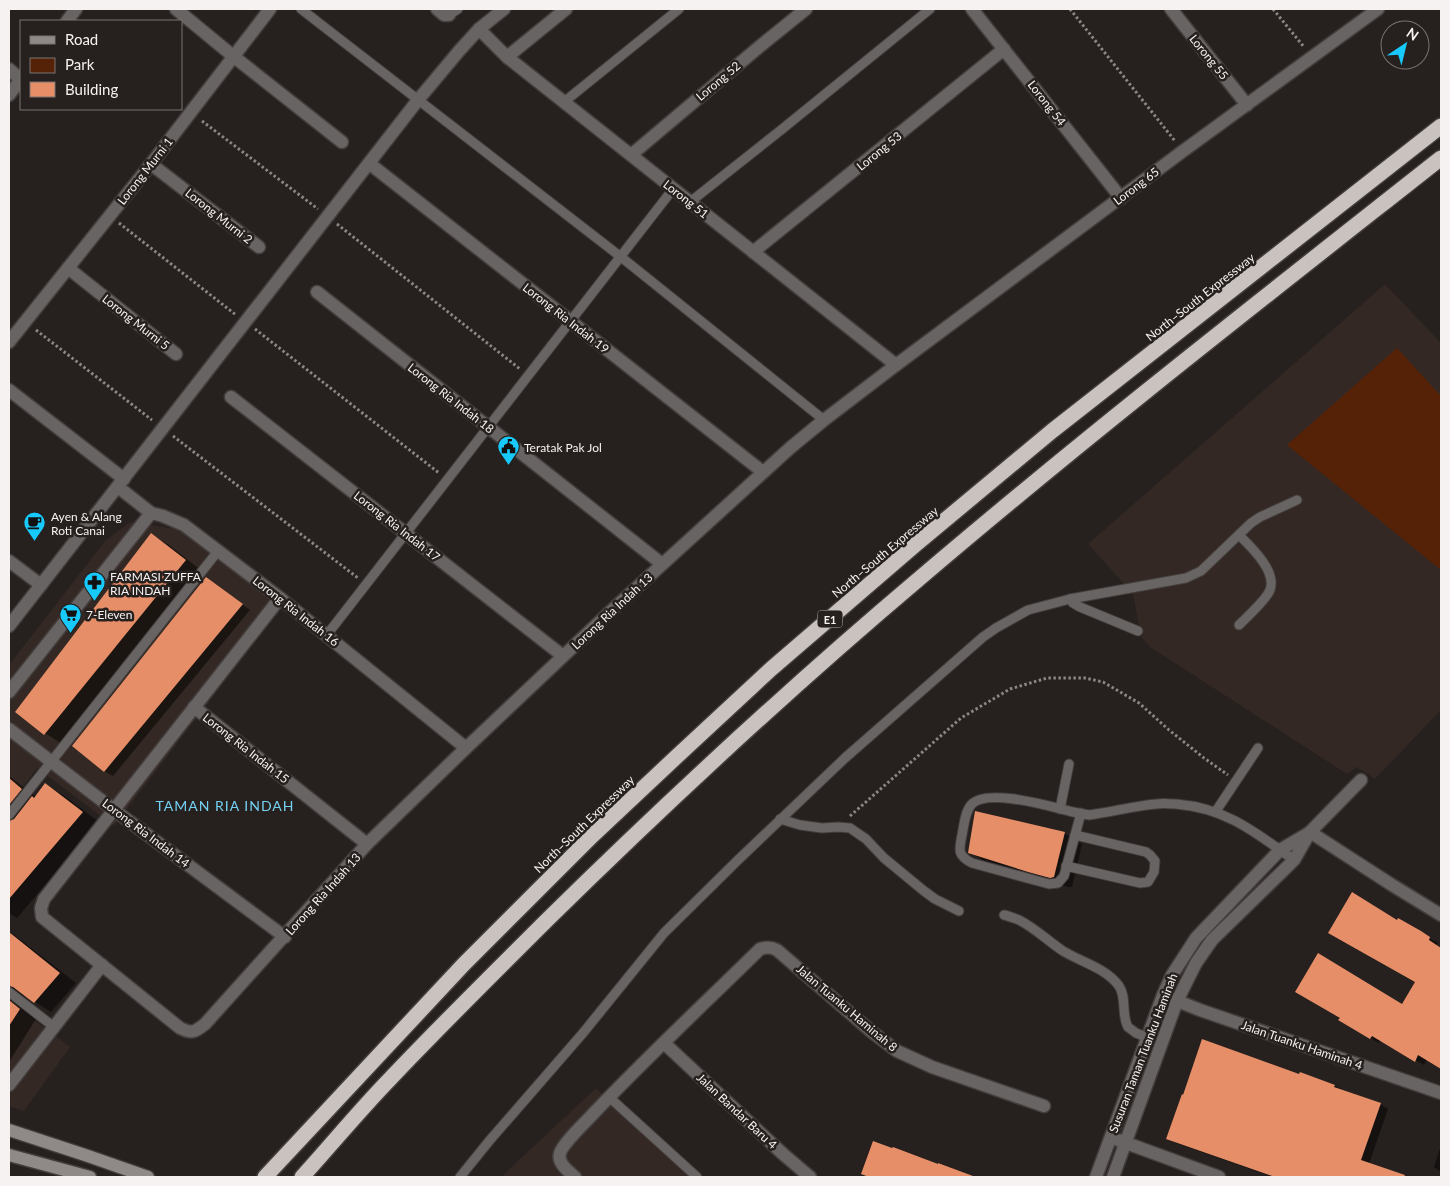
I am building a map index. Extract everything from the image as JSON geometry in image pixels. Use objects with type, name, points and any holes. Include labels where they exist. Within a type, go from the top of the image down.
[{"type":"highway","name":"North–South Expressway","points":[[268,1174],[464,964],[599,830],[771,669],[1052,431],[1441,126]]},
{"type":"highway","name":"E1","points":[[302,1177],[388,1081],[489,978],[687,785],[797,685],[919,578],[1069,454],[1441,158]]},
{"type":"main road","points":[[9,1130],[148,1177]]},
{"type":"main road","points":[[9,1155],[90,1177]]},
{"type":"street","points":[[67,20],[76,9]]},
{"type":"street","points":[[176,9],[342,142]]},
{"type":"street","name":"Lorong Murni 1","points":[[9,342],[151,164],[270,9]]},
{"type":"street","points":[[436,9],[444,15],[453,12]]},
{"type":"street","points":[[9,626],[418,100],[479,29],[504,9]]},
{"type":"street","points":[[506,57],[566,9]]},
{"type":"street","name":"Lorong 52","points":[[631,155],[759,46],[806,9]]},
{"type":"street","name":"Lorong 54","points":[[972,9],[1121,198]]},
{"type":"street","name":"Lorong 55","points":[[1171,9],[1247,105]]},
{"type":"street","name":"Lorong 65","points":[[896,365],[1374,10]]},
{"type":"street","name":"Lorong 51","points":[[479,29],[506,57],[896,365]]},
{"type":"street","name":"Lorong 53","points":[[753,252],[1004,50]]},
{"type":"street","points":[[9,69],[20,78]]},
{"type":"street","points":[[9,95],[20,80]]},
{"type":"street","name":"Lorong Murni 2","points":[[151,164],[259,247]]},
{"type":"street","name":"Lorong Ria Indah 19","points":[[370,164],[763,472]]},
{"type":"street","name":"Lorong Murni 5","points":[[68,268],[176,354]]},
{"type":"street","name":"Lorong Ria Indah 18","points":[[317,292],[662,564]]},
{"type":"street","name":"Lorong Ria Indah 13","points":[[280,598],[44,899],[42,908],[42,917],[180,1028],[188,1032],[193,1032],[205,1024],[367,844],[563,656],[763,472],[824,420],[896,365]]},
{"type":"street","name":"Lorong Ria Indah 16","points":[[9,390],[121,483],[151,513],[184,525],[280,598],[466,748]]},
{"type":"street","name":"Lorong Ria Indah 17","points":[[231,397],[563,656]]},
{"type":"street","points":[[9,692],[151,513]]},
{"type":"street","points":[[9,561],[41,585]]},
{"type":"street","name":"Lorong Ria Indah 15","points":[[194,707],[367,844]]},
{"type":"street","name":"Lorong Ria Indah 14","points":[[9,729],[285,937]]},
{"type":"street","name":"Susuran Taman Tuanku Haminah","points":[[1096,1177],[1163,995],[1172,974],[1196,938],[1280,850],[1310,832],[1361,780]]},
{"type":"street","points":[[1310,832],[1441,915]]},
{"type":"street","name":"Susuran Taman Tuanku Haminah","points":[[1113,1177],[1190,974],[1212,940],[1294,860],[1310,832]]},
{"type":"street","name":"Jalan Tuanku Haminah 8","points":[[664,1043],[760,949],[770,947],[777,950],[897,1052],[932,1068],[1044,1106]]},
{"type":"street","points":[[9,1085],[102,965]]},
{"type":"street","name":"Jalan Tuanku Haminah 4","points":[[1163,995],[1178,1002],[1441,1093]]},
{"type":"street","points":[[575,1177],[560,1160],[560,1153],[609,1097],[664,1043]]},
{"type":"street","name":"Jalan Bandar Baru 4","points":[[664,1043],[810,1177]]},
{"type":"street","points":[[1111,1138],[1218,1177]]},
{"type":"lane","points":[[301,9],[621,257],[824,420]]},
{"type":"lane","points":[[564,102],[679,9]]},
{"type":"lane","points":[[690,202],[930,9]]},
{"type":"lane","points":[[326,636],[673,189]]},
{"type":"lane","points":[[460,1177],[589,1026],[664,933],[845,758],[983,637],[1028,610],[1070,599],[1186,578],[1201,570],[1260,517],[1297,500]]},
{"type":"lane","points":[[1238,535],[1262,560],[1271,576],[1270,589],[1265,597],[1239,625]]},
{"type":"lane","points":[[9,815],[218,551]]},
{"type":"lane","points":[[1070,599],[1080,607],[1138,631]]},
{"type":"lane","points":[[1216,812],[1258,748]]},
{"type":"lane","points":[[1060,809],[1068,764]]},
{"type":"lane","points":[[1081,813],[1064,876],[1058,883],[1049,884],[972,864],[964,858],[959,850],[968,809],[972,802],[993,796],[1024,801],[1081,813],[1089,815],[1158,803],[1188,805],[1216,812],[1236,821],[1294,860]]},
{"type":"lane","points":[[780,819],[800,825],[822,828],[850,828],[866,839],[884,858],[924,891],[959,911]]},
{"type":"lane","points":[[1066,866],[1140,884],[1148,882],[1154,872],[1155,861],[1146,852],[1075,835]]},
{"type":"lane","points":[[1004,915],[1018,919],[1062,950],[1111,978],[1119,987],[1123,997],[1124,1013],[1128,1028],[1148,1038]]},
{"type":"lane","points":[[9,992],[54,1027]]},
{"type":"lane","points":[[609,1097],[697,1177]]},
{"type":"path","points":[[1070,9],[1183,151]]},
{"type":"path","points":[[1273,9],[1312,57]]},
{"type":"path","points":[[190,112],[328,217],[529,375]]},
{"type":"path","points":[[109,216],[448,480]]},
{"type":"path","points":[[25,322],[366,584]]},
{"type":"path","points":[[838,827],[962,718],[1010,689],[1047,678],[1085,678],[1103,682],[1139,703],[1197,753],[1236,780]]},
{"type":"shaded area","points":[[1385,284],[1441,343],[1441,710],[1375,779],[1357,767],[1347,774],[1150,647],[1141,637],[1133,594],[1088,544]]},
{"type":"shaded area","name":"TAMAN RIA INDAH","points":[[130,522],[183,530],[282,606],[114,826],[37,768],[9,805],[9,665],[105,541]]},
{"type":"shaded area","points":[[9,1001],[70,1047],[24,1111],[9,1106]]},
{"type":"shaded area","points":[[596,1088],[694,1177],[503,1177]]},
{"type":"green space","points":[[1397,348],[1441,396],[1441,570],[1287,445]]},
{"type":"building","points":[[151,533],[186,560],[44,735],[15,712]]},
{"type":"building","points":[[206,577],[243,604],[104,772],[72,746]]},
{"type":"building","points":[[9,778],[22,789],[9,805]]},
{"type":"building","points":[[45,783],[83,812],[9,899],[9,821],[14,819],[32,796],[34,798]]},
{"type":"building","points":[[975,811],[1065,832],[1054,877],[1050,878],[1028,872],[968,853]]},
{"type":"building","points":[[1352,892],[1397,920],[1398,918],[1421,931],[1430,937],[1429,940],[1441,948],[1441,1069],[1418,1055],[1415,1062],[1372,1036],[1370,1039],[1338,1020],[1340,1018],[1295,992],[1318,953],[1402,1004],[1415,982],[1328,933]]},
{"type":"building","points":[[9,932],[60,973],[34,1003],[9,986]]},
{"type":"building","points":[[9,1000],[20,1009],[9,1026]]},
{"type":"building","points":[[1202,1039],[1299,1074],[1300,1072],[1335,1085],[1334,1087],[1381,1103],[1361,1160],[1405,1175],[1404,1177],[1275,1177],[1166,1139]]},
{"type":"building","points":[[873,1141],[973,1177],[869,1177],[861,1174]]},
{"type":"place","name":"Teratak Pak Jol","points":[[508,466]]},
{"type":"place","name":"Ayen & Alang Roti Canai","points":[[35,542]]},
{"type":"place","name":"FARMASI ZUFFA RIA INDAH","points":[[94,602]]},
{"type":"place","name":"7-Eleven","points":[[70,633]]},
{"type":"district","name":"TAMAN RIA INDAH","points":[[225,805]]}]
